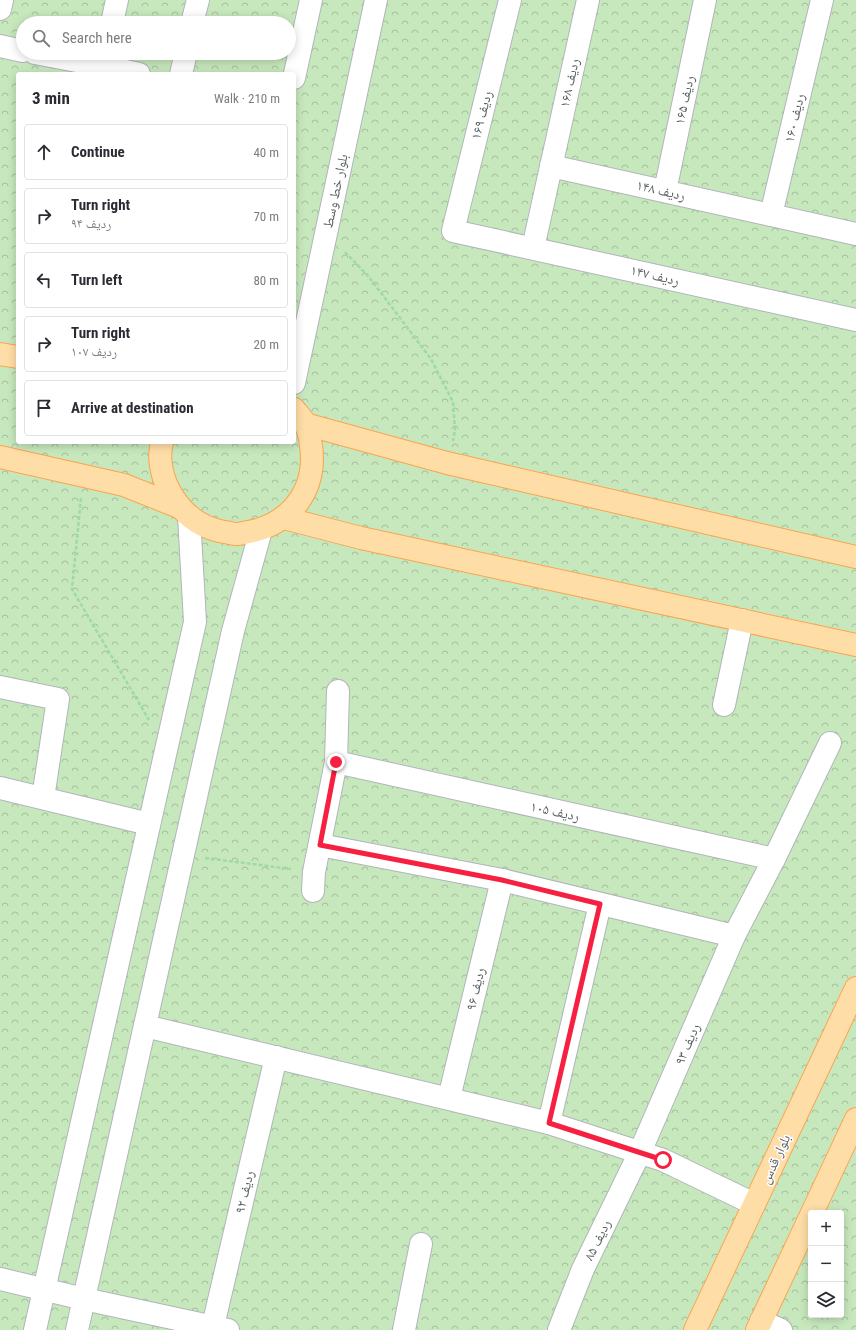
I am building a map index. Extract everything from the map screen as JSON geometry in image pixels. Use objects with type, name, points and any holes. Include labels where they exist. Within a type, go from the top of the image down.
[{"type":"main road","points":[[0,354],[16,357]]},
{"type":"main road","points":[[299,416],[448,463],[856,556]]},
{"type":"main road","points":[[0,457],[124,485],[184,512],[211,529],[236,534],[261,530],[284,518],[301,498],[311,474],[312,448],[299,416]]},
{"type":"main road","points":[[162,444],[161,468],[168,489],[184,512]]},
{"type":"main road","points":[[284,518],[361,538],[856,645]]},
{"type":"main road","name":"بلوار قدس","points":[[695,1330],[856,988]]},
{"type":"main road","points":[[813,1210],[854,1127]]},
{"type":"main road","points":[[759,1325],[808,1220]]},
{"type":"street","points":[[0,9],[2,0]]},
{"type":"street","points":[[114,16],[117,0]]},
{"type":"street","points":[[194,16],[198,0]]},
{"type":"street","points":[[295,72],[311,0]]},
{"type":"street","name":"بلوار خط وسط","points":[[296,374],[376,0]]},
{"type":"street","name":"ردیف ۱۶۹","points":[[453,231],[510,0]]},
{"type":"street","name":"ردیف ۱۶۸","points":[[533,248],[588,0]]},
{"type":"street","name":"ردیف ۱۶۵","points":[[665,191],[704,4]]},
{"type":"street","name":"ردیف ۱۶۰","points":[[771,215],[820,10]]},
{"type":"street","points":[[0,46],[16,49]]},
{"type":"street","points":[[106,60],[134,72]]},
{"type":"street","points":[[181,72],[184,60]]},
{"type":"street","name":"ردیف ۱۴۸","points":[[551,166],[856,234]]},
{"type":"street","name":"ردیف ۱۴۷","points":[[453,231],[856,320]]},
{"type":"street","points":[[35,1330],[195,622],[184,512]]},
{"type":"street","points":[[77,1330],[233,631],[261,530]]},
{"type":"street","points":[[724,705],[742,620]]},
{"type":"street","points":[[0,687],[58,699],[43,798]]},
{"type":"street","points":[[313,882],[336,762],[338,690]]},
{"type":"street","name":"ردیف ۹۳","points":[[640,1152],[734,936],[774,859],[830,743]]},
{"type":"street","name":"ردیف ۱۰۵","points":[[336,762],[774,859]]},
{"type":"street","points":[[0,788],[149,824]]},
{"type":"street","points":[[320,845],[502,880],[734,936]]},
{"type":"street","name":"ردیف ۹۶","points":[[449,1098],[502,880]]},
{"type":"street","points":[[549,1123],[600,904]]},
{"type":"street","points":[[145,1026],[549,1123],[663,1160],[754,1204]]},
{"type":"street","name":"ردیف ۹۲","points":[[218,1329],[276,1057]]},
{"type":"street","name":"ردیف ۸۵","points":[[559,1330],[583,1269],[640,1152]]},
{"type":"street","points":[[404,1330],[421,1244]]},
{"type":"street","points":[[0,1279],[218,1329]]},
{"type":"street","points":[[759,1325],[780,1330]]},
{"type":"path","points":[[326,233],[369,277],[431,359],[453,402],[455,430],[448,463]]},
{"type":"path","points":[[84,476],[72,589],[166,749]]},
{"type":"path","points":[[183,855],[313,882]]},
{"type":"green space","points":[[0,0],[856,0],[856,1330],[0,1330]]},
{"type":"route","points":[[336,762],[320,845],[502,880],[600,904],[549,1123],[663,1160]]}]
